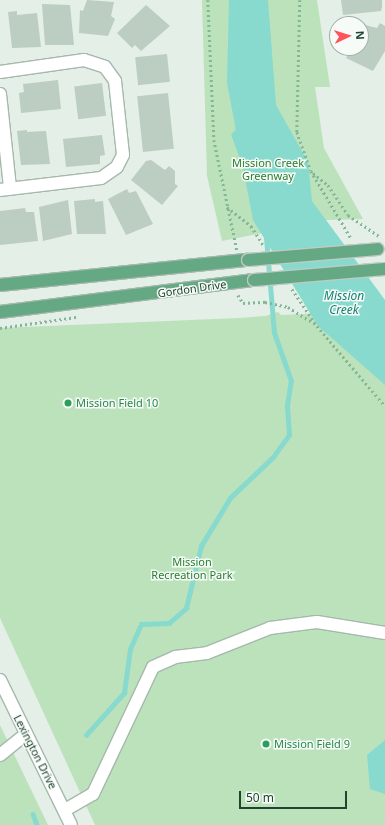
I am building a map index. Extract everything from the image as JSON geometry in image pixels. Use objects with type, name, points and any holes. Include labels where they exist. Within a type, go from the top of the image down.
[{"type":"main road","name":"Gordon Drive","points":[[0,286],[382,247]]},
{"type":"main road","name":"Gordon Drive","points":[[0,312],[254,280],[385,269]]},
{"type":"street","points":[[0,72],[84,60],[105,67],[115,81],[123,154],[117,167],[101,178],[5,189],[0,94]]},
{"type":"street","points":[[65,810],[93,794],[153,667],[175,656],[207,653],[270,628],[317,622],[385,632]]},
{"type":"street","name":"Lexington Drive","points":[[0,680],[25,735],[65,810],[71,825]]},
{"type":"street","points":[[0,755],[25,735]]},
{"type":"path","points":[[208,0],[214,140],[237,248],[235,262]]},
{"type":"path","points":[[300,0],[296,132],[311,171],[353,240]]},
{"type":"path","points":[[311,171],[328,185],[348,215],[376,232],[382,247]]},
{"type":"path","points":[[238,295],[243,303],[265,302],[288,307],[317,326],[385,406]]},
{"type":"green space","name":"Mission Creek Greenway","points":[[202,0],[317,0],[330,87],[315,87],[324,148],[363,219],[328,220],[222,241],[207,176]]},
{"type":"green space","name":"Mission Recreation Park","points":[[385,302],[385,825],[95,825],[0,618],[0,328],[238,318],[265,316],[278,312],[281,315],[305,314]]},
{"type":"green space","points":[[0,725],[48,825],[0,825]]},
{"type":"water","name":"Mission Creek","points":[[229,0],[268,0],[276,105],[308,162],[312,201],[385,300],[385,385],[318,326],[253,220],[227,83]]},
{"type":"water","points":[[385,740],[385,794],[370,789],[367,755]]},
{"type":"building","points":[[87,0],[114,2],[111,16],[115,19],[108,36],[79,33],[80,10],[83,11]]},
{"type":"building","points":[[341,0],[382,0],[382,7],[381,11],[343,15]]},
{"type":"building","points":[[42,4],[70,5],[74,45],[45,45]]},
{"type":"building","points":[[146,5],[170,26],[141,51],[135,45],[132,48],[117,33]]},
{"type":"building","points":[[17,11],[17,15],[37,13],[41,47],[12,48],[8,12]]},
{"type":"building","points":[[380,23],[385,26],[385,51],[373,71],[346,58],[347,56],[369,56],[369,26],[377,28]]},
{"type":"building","points":[[167,54],[170,82],[138,85],[135,57]]},
{"type":"building","points":[[58,80],[61,109],[21,113],[19,93],[24,92],[23,84]]},
{"type":"building","points":[[102,83],[106,116],[78,119],[74,86]]},
{"type":"building","points":[[168,93],[174,149],[143,152],[137,96]]},
{"type":"building","points":[[27,130],[27,132],[46,131],[50,164],[21,165],[17,131]]},
{"type":"building","points":[[102,135],[105,155],[100,156],[100,164],[66,167],[63,139]]},
{"type":"building","points":[[151,160],[165,170],[169,166],[175,171],[175,184],[178,186],[162,205],[131,180],[146,161]]},
{"type":"building","points":[[127,189],[129,193],[136,191],[153,224],[126,235],[108,199]]},
{"type":"building","points":[[95,199],[95,202],[103,201],[106,234],[77,234],[74,201]]},
{"type":"building","points":[[68,200],[72,234],[43,241],[39,207]]},
{"type":"building","points":[[25,208],[26,212],[34,212],[38,241],[0,245],[0,211]]},
{"type":"waterway","points":[[240,129],[234,135],[243,160]]},
{"type":"waterway","points":[[86,735],[124,693],[130,649],[141,624],[169,623],[186,608],[201,546],[230,498],[273,457],[289,435],[287,405],[291,381],[274,333],[266,237]]},
{"type":"waterway","points":[[33,814],[37,825]]},
{"type":"place","name":"Mission Field 10","points":[[68,403]]},
{"type":"place","name":"Mission Field 9","points":[[266,744]]}]
